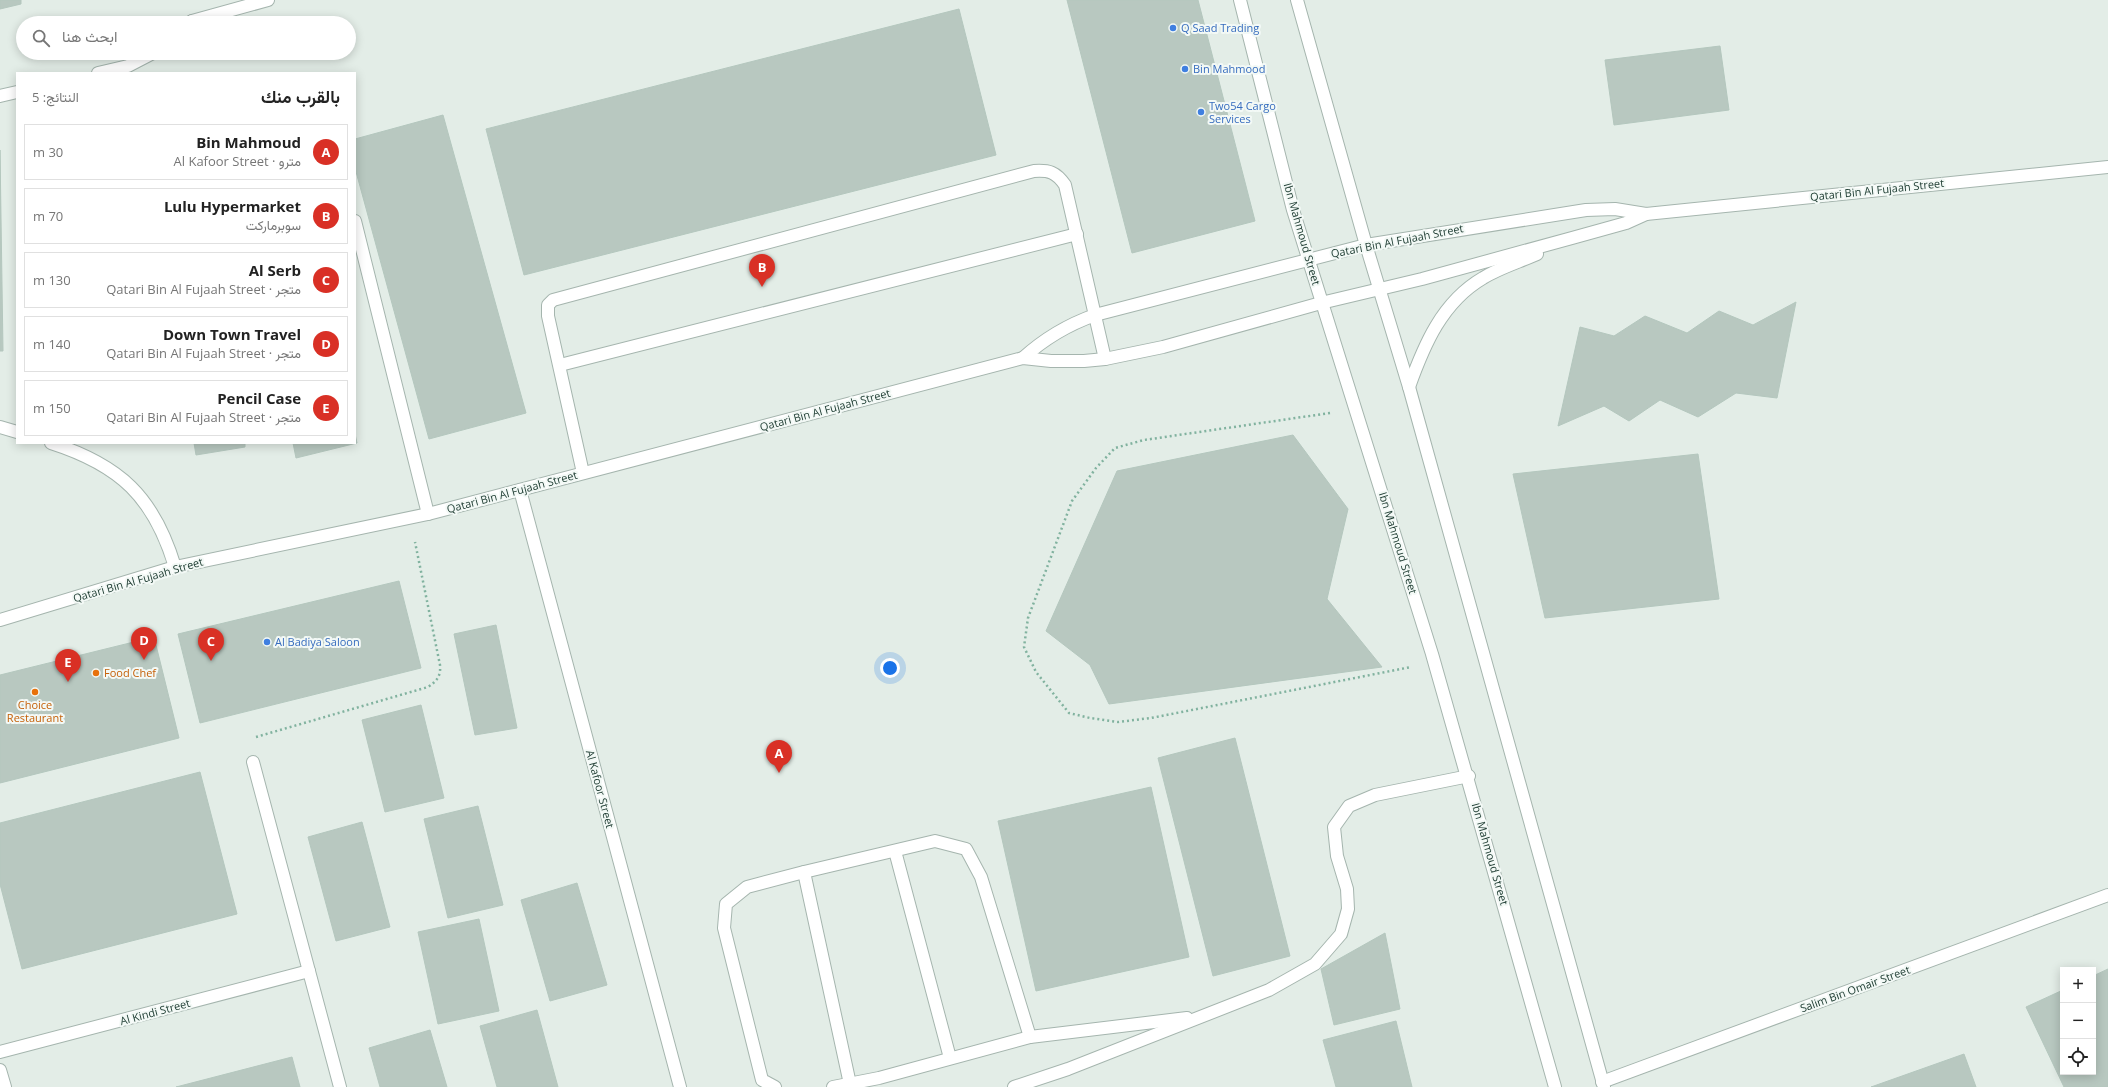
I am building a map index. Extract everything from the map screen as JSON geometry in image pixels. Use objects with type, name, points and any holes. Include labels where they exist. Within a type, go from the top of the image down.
[{"type":"street","points":[[212,16],[268,0]]},
{"type":"street","name":"Ibn Mahmoud Street","points":[[1240,0],[1293,210],[1435,662],[1469,776],[1555,1087]]},
{"type":"street","points":[[1297,0],[1366,245],[1408,387],[1603,1084]]},
{"type":"street","points":[[102,72],[128,66],[140,60]]},
{"type":"street","points":[[0,96],[16,92]]},
{"type":"street","name":"Qatari Bin Al Fujaah Street","points":[[1023,358],[1039,344],[1071,324],[1095,315],[1366,245],[1586,210],[1615,209],[1646,214],[2108,167]]},
{"type":"street","points":[[583,473],[548,316],[548,304],[553,300],[1023,173],[1049,170],[1058,174],[1065,185],[1105,359]]},
{"type":"street","name":"Qatari Bin Al Fujaah Street","points":[[0,620],[175,567],[428,514],[1023,358],[1068,362],[1105,359],[1163,348],[1321,303],[1422,279],[1572,238],[1626,223],[1646,214]]},
{"type":"street","points":[[356,225],[428,514]]},
{"type":"street","points":[[560,365],[1076,234]]},
{"type":"street","points":[[1408,387],[1423,347],[1438,321],[1456,299],[1483,278],[1572,238]]},
{"type":"street","points":[[0,427],[16,432]]},
{"type":"street","points":[[54,444],[104,466],[129,484],[153,514],[168,546],[175,567]]},
{"type":"street","name":"Al Kafoor Street","points":[[520,490],[680,1087]]},
{"type":"street","points":[[252,762],[340,1087]]},
{"type":"street","points":[[1014,1087],[1044,1082],[1068,1069],[1204,1016],[1290,979],[1315,964],[1341,934],[1348,910],[1347,889],[1337,856],[1334,827],[1349,806],[1375,795],[1469,776]]},
{"type":"street","points":[[775,1087],[762,1080],[724,928],[726,904],[747,887],[804,872],[935,842],[966,849],[980,877],[1030,1037]]},
{"type":"street","points":[[895,851],[950,1058]]},
{"type":"street","points":[[804,872],[850,1084]]},
{"type":"street","name":"Salim Bin Omair Street","points":[[1603,1084],[2108,895]]},
{"type":"street","name":"Al Kindi Street","points":[[0,1052],[309,971]]},
{"type":"street","points":[[833,1087],[850,1084],[880,1083],[950,1058],[1030,1037],[1204,1016]]},
{"type":"street","points":[[0,1070],[5,1087]]},
{"type":"path","points":[[1356,409],[1144,440],[1114,448],[1096,468],[1072,501],[1028,618],[1024,647],[1036,672],[1069,713],[1118,722],[1151,718],[1435,662]]},
{"type":"path","points":[[252,762],[251,748],[254,738],[428,687],[435,682],[441,674],[410,518]]},
{"type":"building","points":[[0,0],[21,0],[21,4],[0,9]]},
{"type":"building","points":[[1067,0],[1198,0],[1255,221],[1132,253]]},
{"type":"building","points":[[959,9],[996,155],[524,275],[486,129]]},
{"type":"building","points":[[1720,46],[1729,110],[1614,125],[1605,60]]},
{"type":"building","points":[[443,115],[526,413],[429,439],[356,172],[356,139]]},
{"type":"building","points":[[0,150],[3,351],[0,351]]},
{"type":"building","points":[[1796,302],[1777,398],[1736,393],[1698,417],[1660,400],[1629,421],[1604,406],[1558,426],[1580,327],[1614,336],[1645,316],[1687,333],[1719,311],[1753,325]]},
{"type":"building","points":[[1293,435],[1348,509],[1327,599],[1382,667],[1109,704],[1090,665],[1046,631],[1117,471]]},
{"type":"building","points":[[194,444],[245,444],[245,447],[196,455]]},
{"type":"building","points":[[293,444],[353,444],[296,458]]},
{"type":"building","points":[[1698,454],[1719,599],[1545,618],[1513,474]]},
{"type":"building","points":[[399,581],[421,668],[200,723],[178,634]]},
{"type":"building","points":[[496,625],[517,728],[475,735],[454,634]]},
{"type":"building","points":[[154,637],[179,738],[0,783],[0,675]]},
{"type":"building","points":[[421,705],[444,798],[385,812],[362,720]]},
{"type":"building","points":[[1235,738],[1290,956],[1213,976],[1158,758]]},
{"type":"building","points":[[200,772],[237,914],[22,969],[0,884],[0,823]]},
{"type":"building","points":[[1151,787],[1189,957],[1036,991],[998,821]]},
{"type":"building","points":[[478,806],[503,905],[448,918],[424,819]]},
{"type":"building","points":[[362,822],[390,927],[336,941],[308,837]]},
{"type":"building","points":[[577,883],[607,985],[550,1001],[521,900]]},
{"type":"building","points":[[479,919],[499,1011],[438,1024],[418,932]]},
{"type":"building","points":[[1385,933],[1400,1009],[1334,1025],[1321,969]]},
{"type":"building","points":[[2108,969],[2108,1087],[2064,1087],[2026,1007],[2060,991],[2060,1075],[2096,1075],[2096,975]]},
{"type":"building","points":[[537,1010],[558,1087],[497,1087],[480,1026]]},
{"type":"building","points":[[1396,1021],[1412,1087],[1336,1087],[1323,1040]]},
{"type":"building","points":[[430,1030],[447,1087],[380,1087],[369,1048]]},
{"type":"building","points":[[1964,1054],[1976,1087],[1871,1087]]},
{"type":"building","points":[[292,1057],[300,1087],[176,1087]]},
{"type":"place","name":"Q Saad Trading","points":[[1173,28]]},
{"type":"place","name":"Bin Mahmood","points":[[1185,69]]},
{"type":"place","name":"Two54 Cargo Services","points":[[1201,112]]},
{"type":"place","name":"Lulu Hypermarket","points":[[762,287]]},
{"type":"place","name":"Al Badiya Saloon","points":[[267,642]]},
{"type":"place","name":"Down Town Travel","points":[[144,660]]},
{"type":"place","name":"Al Serb","points":[[211,661]]},
{"type":"place","name":"Food Chef","points":[[96,673]]},
{"type":"place","name":"Pencil Case","points":[[68,682]]},
{"type":"place","name":"Choice Restaurant","points":[[35,692]]},
{"type":"place","name":"Bin Mahmoud","points":[[779,773]]}]
